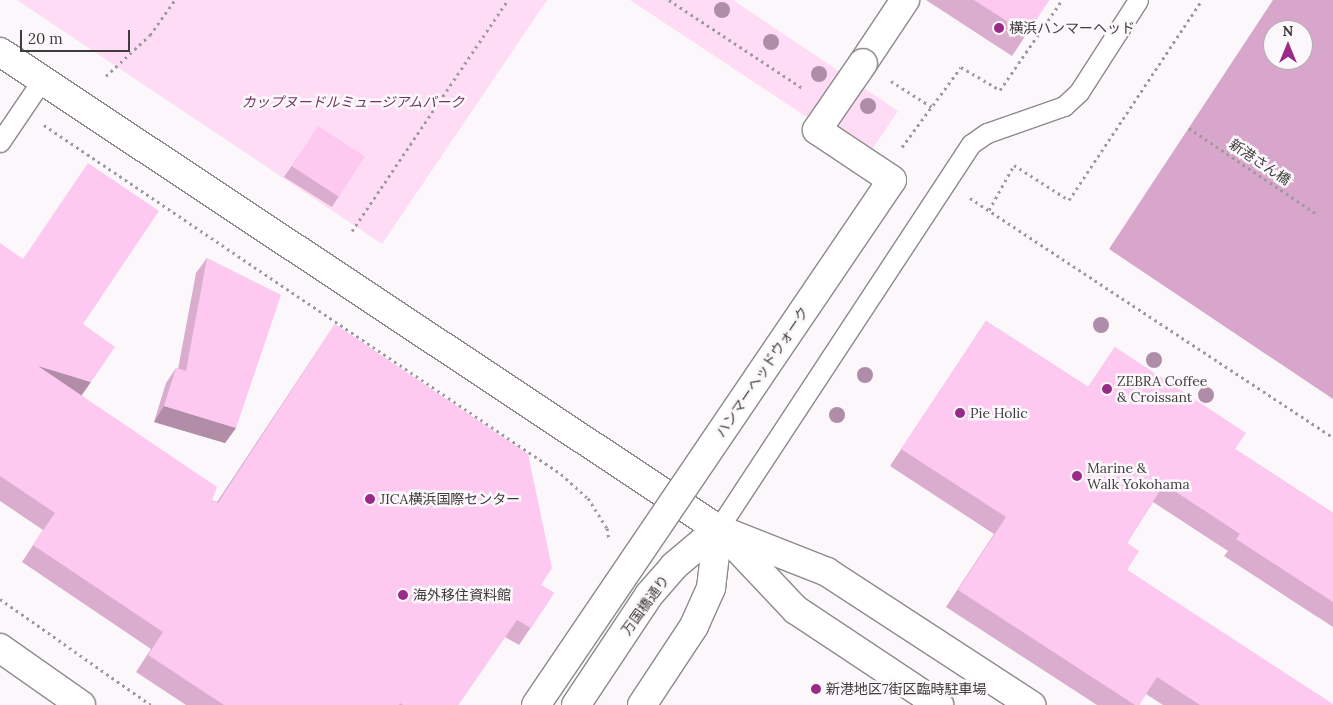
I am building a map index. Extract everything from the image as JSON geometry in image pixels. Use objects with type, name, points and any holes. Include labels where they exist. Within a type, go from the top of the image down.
[{"type":"street","points":[[863,63],[905,0]]},
{"type":"street","points":[[0,52],[718,529],[827,572],[1031,705]]},
{"type":"street","name":"ハンマーヘッドウォーク","points":[[536,705],[892,180],[817,130],[863,63]]},
{"type":"street","points":[[642,705],[694,626],[712,588],[718,529]]},
{"type":"street","points":[[718,529],[796,610],[939,705]]},
{"type":"street","name":"万国橋通り","points":[[576,705],[649,595],[674,566],[718,529]]},
{"type":"street","points":[[0,648],[81,705]]},
{"type":"street","points":[[0,658],[51,683]]},
{"type":"lane","points":[[718,529],[971,144],[987,133],[1064,106],[1079,92],[1138,0]]},
{"type":"lane","points":[[0,142],[42,80]]},
{"type":"path","points":[[106,76],[150,34],[175,0]]},
{"type":"path","points":[[352,231],[508,0]]},
{"type":"path","points":[[670,0],[809,92]]},
{"type":"path","points":[[899,152],[961,67],[1000,90],[1062,0]]},
{"type":"path","points":[[989,210],[1014,165],[1069,200],[1202,0]]},
{"type":"path","points":[[863,63],[932,108]]},
{"type":"path","points":[[22,111],[561,474],[588,498],[607,528],[610,545]]},
{"type":"path","name":"新港さん橋","points":[[1189,128],[1318,215]]},
{"type":"path","points":[[946,182],[1333,437]]},
{"type":"path","points":[[0,599],[151,705]]},
{"type":"green space","name":"カップヌードルミュージアムパーク","points":[[17,0],[547,0],[382,244]]},
{"type":"green space","points":[[630,0],[733,0],[898,111],[867,157]]},
{"type":"shaded area","points":[[1273,0],[1333,0],[1333,399],[1109,249]]},
{"type":"building","points":[[974,0],[1049,0],[1027,34]]},
{"type":"building","points":[[318,126],[365,156],[339,197],[292,166]]},
{"type":"building","name":"JICA横浜国際センター","points":[[88,163],[159,211],[83,324],[115,347],[91,382],[38,366],[217,487],[212,500],[218,503],[335,324],[528,454],[552,568],[541,585],[554,593],[531,628],[517,620],[458,705],[403,705],[400,703],[399,705],[224,705],[148,655],[163,632],[33,545],[55,513],[0,476],[0,243],[23,259]]},
{"type":"building","points":[[207,258],[281,295],[236,428],[164,406],[176,368],[186,371]]},
{"type":"building","name":"Marine & Walk Yokohama","points":[[986,321],[1088,387],[1115,347],[1246,433],[1235,449],[1333,513],[1333,602],[1236,539],[1240,534],[1164,484],[1127,543],[1139,551],[1127,570],[1333,705],[1200,705],[1157,677],[1139,705],[1135,705],[958,590],[1006,517],[901,449]]},
{"type":"place","name":"横浜ハンマーヘッド","points":[[999,28]]},
{"type":"place","name":"ZEBRA Coffee & Croissant","points":[[1107,389]]},
{"type":"place","name":"Pie Holic","points":[[960,413]]},
{"type":"place","name":"Marine & Walk Yokohama","points":[[1077,476]]},
{"type":"place","name":"JICA横浜国際センター","points":[[370,499]]},
{"type":"place","name":"海外移住資料館","points":[[403,595]]},
{"type":"place","name":"新港地区7街区臨時駐車場","points":[[816,689]]}]
